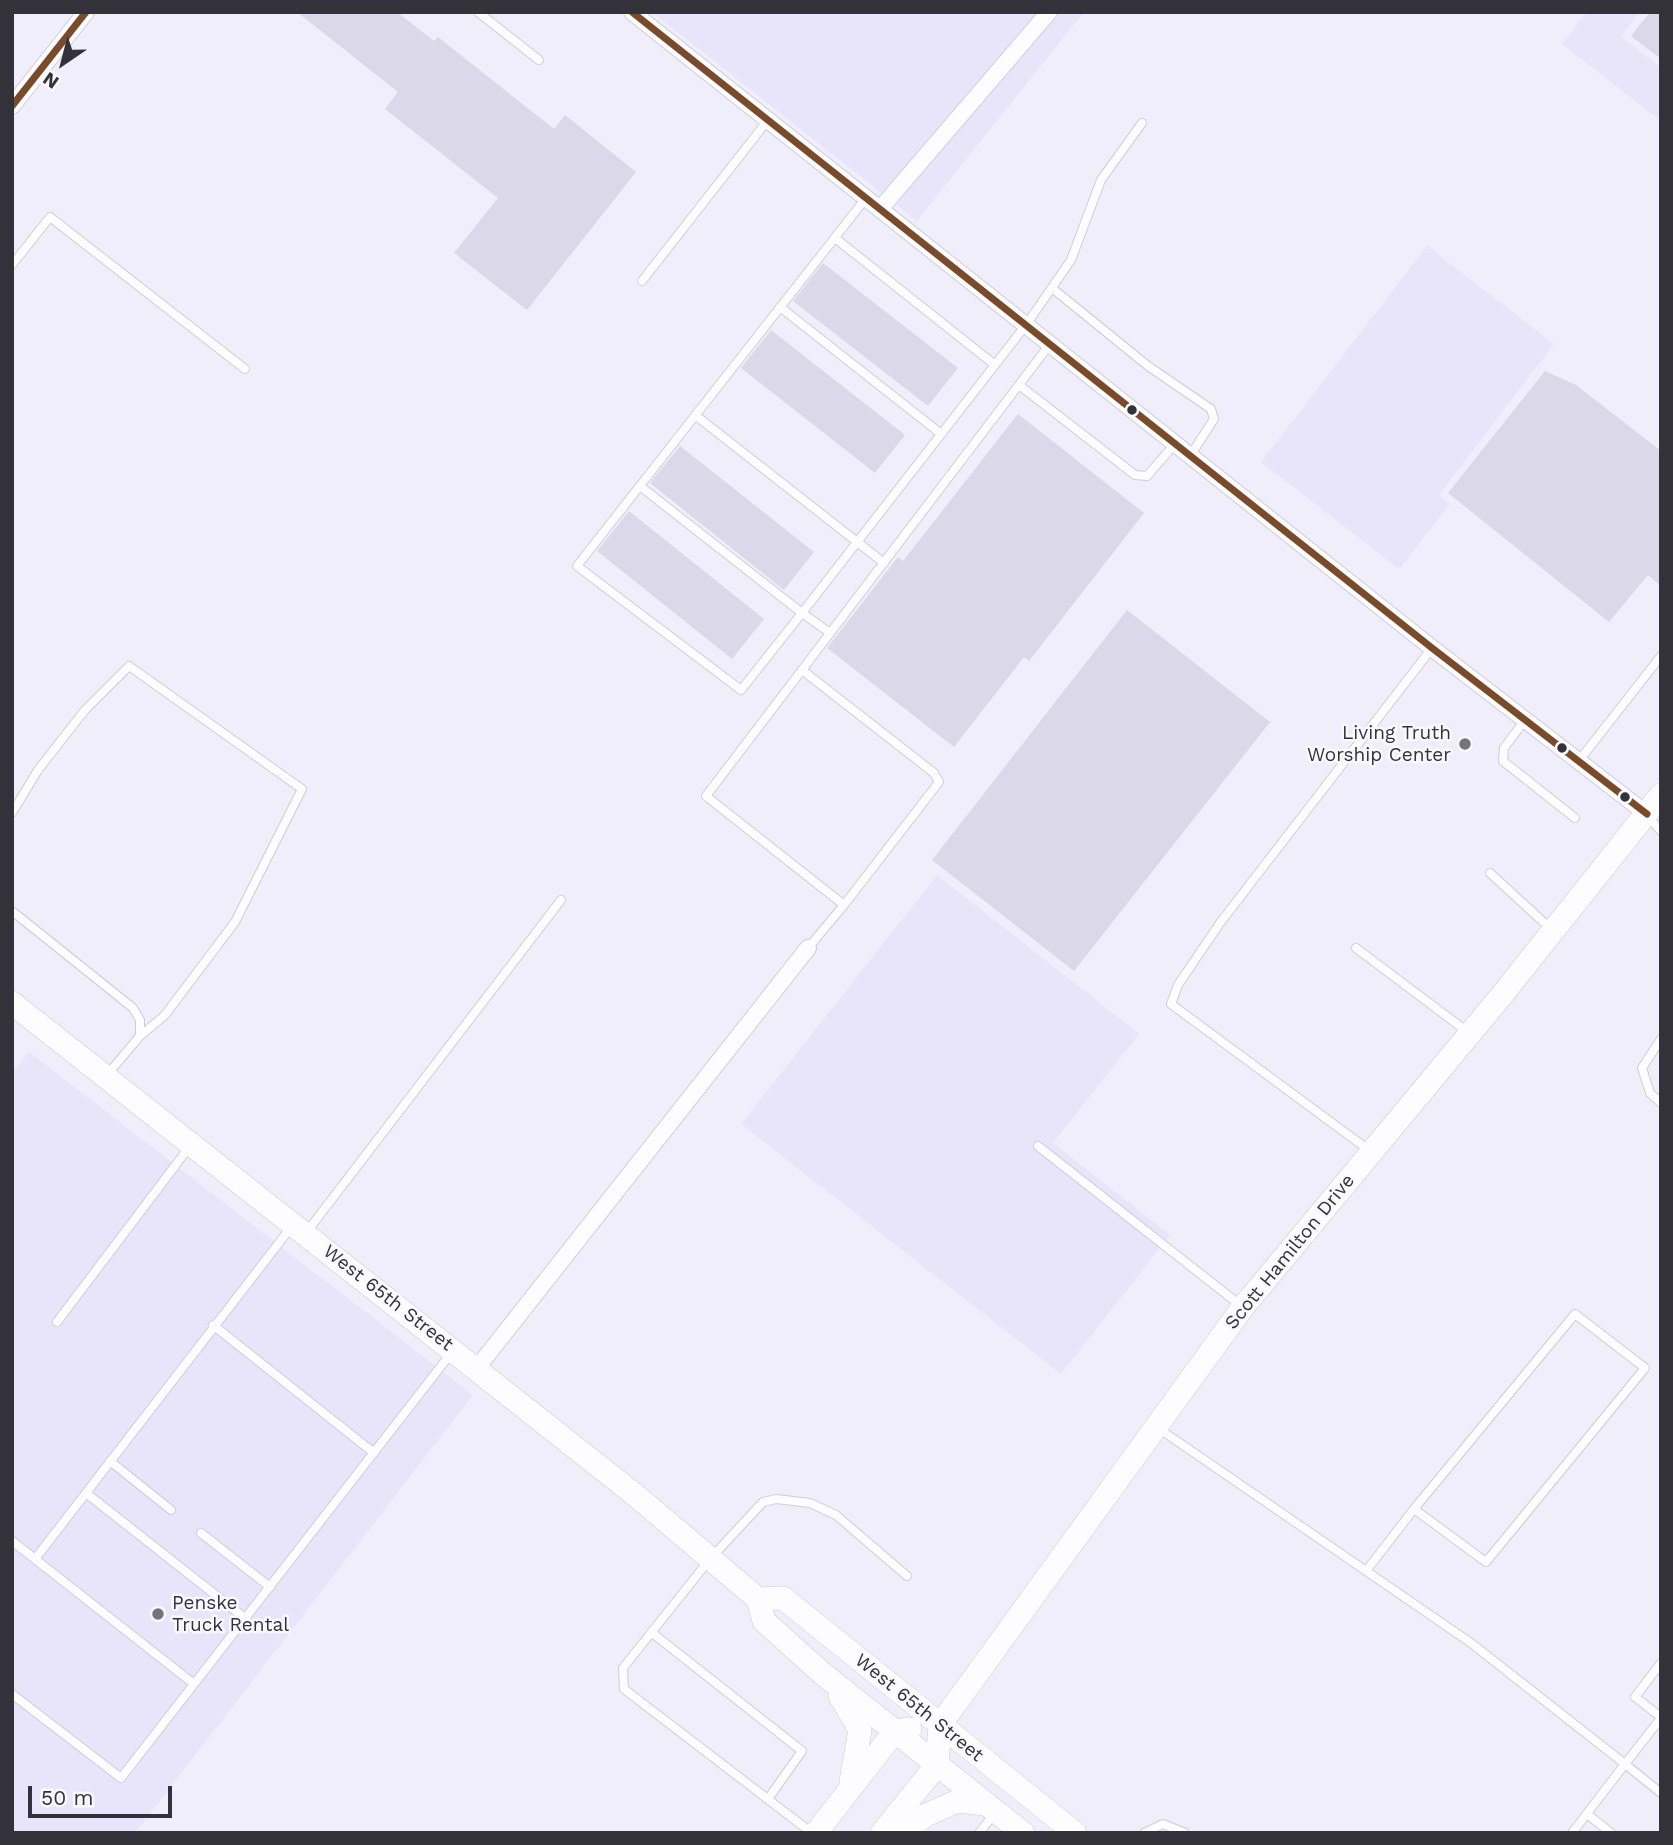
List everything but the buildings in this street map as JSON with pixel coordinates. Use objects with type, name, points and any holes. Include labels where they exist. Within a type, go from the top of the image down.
[{"type":"main road","name":"Scott Hamilton Drive","points":[[940,1725],[1242,1307],[1373,1153],[1553,931],[1656,822],[1661,795]]},
{"type":"main road","name":"West 65th Street","points":[[12,1003],[477,1368],[710,1559],[758,1599],[764,1621],[823,1674],[1023,1833]]},
{"type":"main road","name":"West 65th Street","points":[[758,1599],[783,1598],[1075,1833]]},
{"type":"main road","points":[[823,1674],[850,1709],[860,1730],[850,1788]]},
{"type":"main road","points":[[814,1833],[895,1731],[940,1725],[937,1765],[892,1831]]},
{"type":"main road","points":[[892,1831],[958,1801],[991,1808]]},
{"type":"street","points":[[632,12],[1432,648],[1656,822]]},
{"type":"street","points":[[880,209],[950,124],[1049,12]]},
{"type":"street","points":[[12,106],[78,15]]},
{"type":"street","points":[[477,1368],[808,948]]},
{"type":"lane","points":[[478,12],[539,60]]},
{"type":"lane","points":[[642,281],[768,120]]},
{"type":"lane","points":[[866,198],[577,566],[741,690],[1026,325],[1072,260],[1101,180],[1142,123]]},
{"type":"lane","points":[[12,265],[50,217],[245,369]]},
{"type":"lane","points":[[835,238],[995,365]]},
{"type":"lane","points":[[1052,288],[1148,366],[1211,409],[1214,419],[1190,456]]},
{"type":"lane","points":[[780,307],[940,433]]},
{"type":"lane","points":[[844,905],[706,796],[1050,344]]},
{"type":"lane","points":[[1019,385],[1135,475],[1147,476],[1175,444]]},
{"type":"lane","points":[[695,415],[884,563]]},
{"type":"lane","points":[[640,486],[830,633]]},
{"type":"lane","points":[[1373,1153],[1171,1004],[1178,985],[1220,923],[1432,648]]},
{"type":"lane","points":[[1578,762],[1661,656]]},
{"type":"lane","points":[[12,813],[38,770],[85,710],[129,666],[302,789],[235,922],[165,1015],[140,1036],[106,1076]]},
{"type":"lane","points":[[802,670],[938,777],[939,782],[808,948]]},
{"type":"lane","points":[[1525,720],[1504,748],[1503,761],[1575,818]]},
{"type":"lane","points":[[1490,873],[1553,931]]},
{"type":"lane","points":[[35,1559],[212,1325],[300,1228],[561,900]]},
{"type":"lane","points":[[12,911],[133,1008],[140,1020],[140,1036]]},
{"type":"lane","points":[[1356,948],[1468,1033]]},
{"type":"lane","points":[[1661,1038],[1642,1068],[1650,1093],[1661,1103]]},
{"type":"lane","points":[[58,1322],[192,1144]]},
{"type":"lane","points":[[1038,1146],[1242,1307]]},
{"type":"lane","points":[[1366,1571],[1415,1509],[1575,1314],[1645,1368],[1486,1562],[1415,1509]]},
{"type":"lane","points":[[212,1325],[374,1453]]},
{"type":"lane","points":[[12,1695],[121,1778],[454,1350]]},
{"type":"lane","points":[[1156,1426],[1471,1643],[1661,1793]]},
{"type":"lane","points":[[110,1461],[171,1510]]},
{"type":"lane","points":[[86,1493],[246,1619]]},
{"type":"lane","points":[[814,1833],[624,1689],[623,1668],[710,1559],[763,1502],[790,1500],[810,1503],[836,1515],[907,1576]]},
{"type":"lane","points":[[201,1533],[270,1587]]},
{"type":"lane","points":[[12,1541],[194,1684]]},
{"type":"lane","points":[[651,1632],[802,1751],[768,1799]]},
{"type":"lane","points":[[1572,1833],[1661,1717],[1635,1697],[1661,1663]]},
{"type":"lane","points":[[979,1833],[991,1808]]},
{"type":"lane","points":[[1587,1814],[1611,1833]]},
{"type":"lane","points":[[1144,1833],[1163,1824],[1185,1833]]},
{"type":"shaded area","points":[[652,12],[1084,12],[917,221]]},
{"type":"shaded area","points":[[1587,12],[1639,12],[1621,36],[1661,68],[1661,121],[1562,44]]},
{"type":"shaded area","points":[[1427,246],[1554,344],[1439,495],[1450,504],[1399,569],[1261,462]]},
{"type":"shaded area","points":[[937,875],[1139,1034],[1053,1143],[1170,1235],[1061,1374],[741,1124]]},
{"type":"shaded area","name":"Penske Truck Rental","points":[[29,1052],[473,1395],[135,1833],[12,1833],[12,1073]]},
{"type":"transit line","points":[[12,106],[86,12]]},
{"type":"transit line","points":[[632,12],[1432,648],[1647,814]]},
{"type":"place","name":"Living Truth Worship Center","points":[[1465,744]]},
{"type":"place","name":"Penske Truck Rental","points":[[158,1614]]}]
